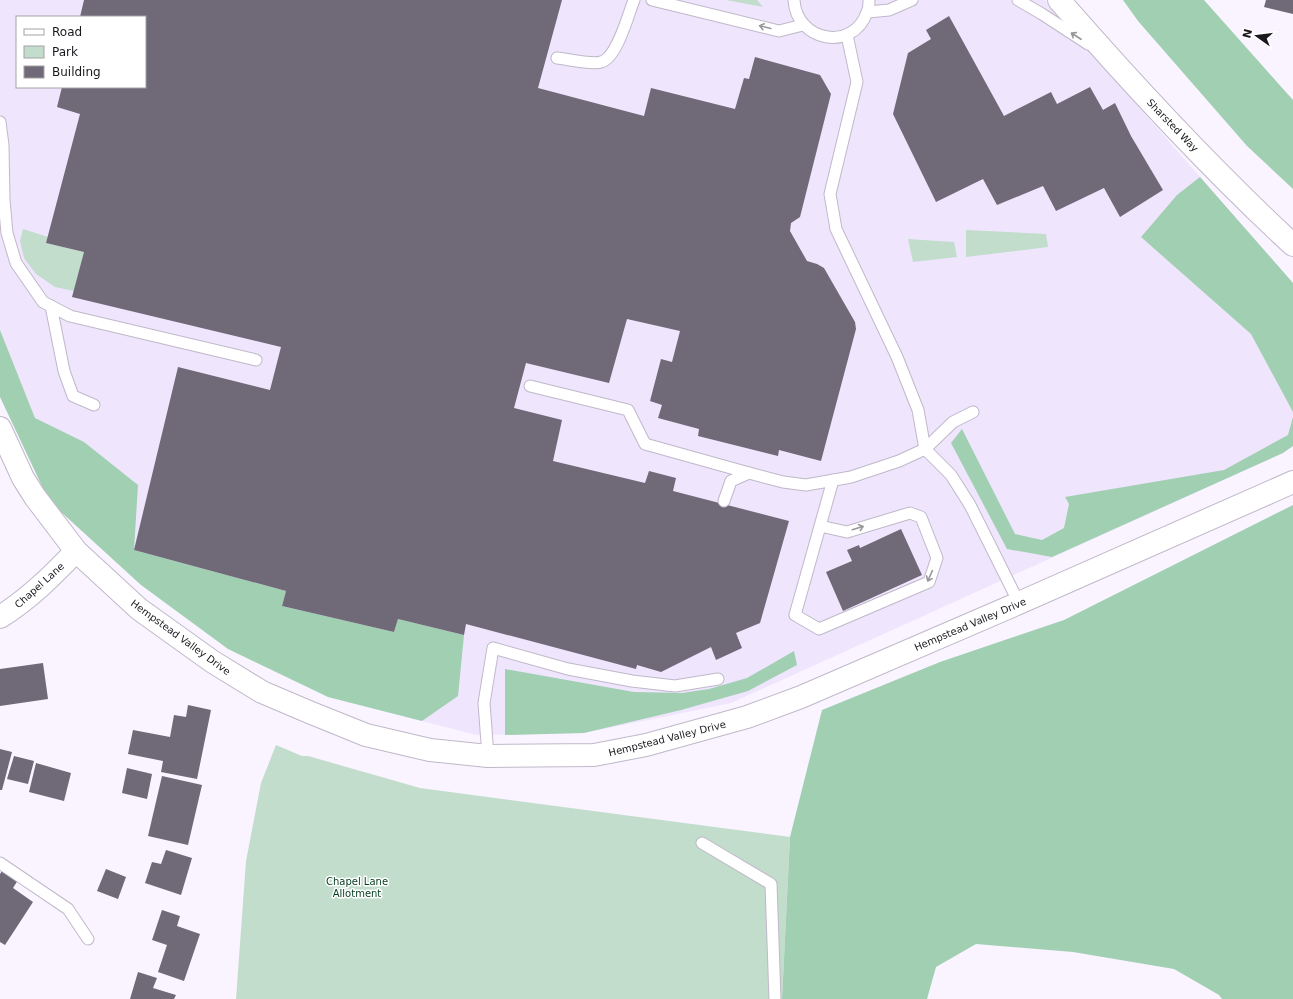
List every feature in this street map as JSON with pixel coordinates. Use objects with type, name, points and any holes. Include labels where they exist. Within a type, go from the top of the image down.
[{"type":"street","name":"Sharsted Way","points":[[1059,0],[1109,58],[1182,136],[1293,244]]},
{"type":"street","name":"Hempstead Valley Drive","points":[[0,428],[27,485],[76,551],[139,609],[213,662],[262,692],[366,735],[430,750],[488,756],[594,755],[646,745],[694,733],[747,717],[801,697],[1019,604],[1293,482]]},
{"type":"street","name":"Chapel Lane","points":[[0,617],[14,608],[54,575],[76,551]]},
{"type":"lane","points":[[557,58],[592,63],[600,63],[607,59],[622,33],[634,0]]},
{"type":"lane","points":[[652,0],[779,31],[803,25]]},
{"type":"lane","points":[[794,0],[795,8],[803,25],[817,35],[830,38],[842,37],[854,31],[868,12],[869,0]]},
{"type":"lane","points":[[868,12],[889,10],[912,0]]},
{"type":"lane","points":[[1018,0],[1109,58]]},
{"type":"lane","points":[[847,34],[857,82],[830,194],[836,229],[897,356],[918,410],[925,449],[951,475],[970,505],[1019,604]]},
{"type":"lane","points":[[0,122],[3,145],[4,200],[7,233],[16,263],[43,302],[70,316],[256,360]]},
{"type":"lane","points":[[51,306],[64,371],[73,396],[94,405]]},
{"type":"lane","points":[[530,386],[628,410],[645,444],[783,482],[806,485],[851,477],[899,461],[925,449],[953,422],[973,412]]},
{"type":"lane","points":[[724,501],[731,481],[749,473]]},
{"type":"lane","points":[[820,526],[847,532],[910,513],[921,516],[937,558],[928,582],[819,629],[795,615],[820,526],[833,480]]},
{"type":"lane","points":[[488,756],[484,703],[494,648],[568,669],[632,682],[675,686],[718,679]]},
{"type":"lane","points":[[702,843],[771,884],[775,999]]},
{"type":"lane","points":[[0,863],[68,909],[88,939]]},
{"type":"shaded area","points":[[0,0],[1045,0],[1293,283],[1293,446],[1283,453],[731,703],[584,733],[477,735],[328,697],[249,643],[164,581],[84,502],[35,418],[0,330]]},
{"type":"green space","points":[[726,0],[757,0],[763,7]]},
{"type":"green space","points":[[1123,0],[1204,0],[1293,100],[1293,189],[1247,146],[1138,21]]},
{"type":"green space","points":[[1200,177],[1293,283],[1293,412],[1251,334],[1141,237],[1177,195]]},
{"type":"green space","points":[[23,229],[48,237],[46,243],[84,252],[74,291],[55,287],[36,274],[24,258],[20,241]]},
{"type":"green space","points":[[966,230],[1046,234],[1048,247],[966,257]]},
{"type":"green space","points":[[908,239],[954,242],[957,257],[913,262]]},
{"type":"green space","points":[[0,330],[35,418],[84,442],[138,485],[134,550],[286,591],[282,606],[394,632],[398,619],[464,635],[458,696],[422,721],[328,697],[228,649],[141,585],[49,501],[0,397]]},
{"type":"green space","points":[[1293,417],[1293,446],[1283,453],[1052,557],[1007,549],[951,443],[962,429],[1015,534],[1042,540],[1064,528],[1069,504],[1065,497],[1224,470],[1288,435]]},
{"type":"green space","points":[[1293,505],[1293,999],[1222,999],[1219,995],[1174,969],[1073,952],[976,944],[936,967],[927,999],[782,999],[790,837],[822,710],[940,662],[1064,620]]},
{"type":"green space","points":[[794,651],[797,665],[748,691],[681,710],[584,733],[505,735],[505,669],[634,692],[682,693],[709,689],[747,678]]},
{"type":"green space","name":"Chapel Lane Allotment","points":[[276,745],[302,756],[308,756],[420,788],[790,837],[782,999],[236,999],[246,861],[261,783]]},
{"type":"building","points":[[84,0],[562,0],[538,88],[644,116],[651,88],[735,109],[744,78],[749,79],[755,57],[820,75],[831,94],[800,217],[791,223],[790,231],[807,261],[824,268],[855,322],[856,329],[821,461],[779,450],[778,456],[698,436],[699,429],[658,418],[662,405],[650,401],[661,359],[672,362],[680,331],[627,319],[609,383],[526,363],[514,408],[562,420],[553,461],[645,483],[649,471],[676,478],[673,491],[789,521],[760,623],[736,633],[742,648],[716,660],[711,647],[661,672],[637,665],[636,669],[466,624],[464,635],[398,619],[394,632],[282,606],[286,591],[134,550],[178,367],[270,390],[281,347],[72,297],[84,252],[46,243],[80,114],[57,107],[62,88],[146,88],[146,16],[80,16]]},
{"type":"building","points":[[1266,0],[1293,0],[1293,14],[1264,7]]},
{"type":"building","points":[[949,16],[1004,116],[1051,92],[1057,104],[1090,87],[1103,110],[1115,103],[1131,136],[1163,190],[1120,217],[1104,188],[1056,211],[1043,186],[997,205],[983,179],[936,202],[893,114],[908,53],[931,39],[926,30]]},
{"type":"building","points":[[901,529],[922,575],[843,611],[826,572],[852,561],[847,550],[859,545],[860,548]]},
{"type":"building","points":[[43,663],[48,699],[0,706],[0,669]]},
{"type":"building","points":[[188,705],[211,710],[197,779],[161,772],[163,761],[128,754],[133,730],[170,737],[174,715],[186,717]]},
{"type":"building","points":[[0,749],[12,752],[2,790],[0,790]]},
{"type":"building","points":[[14,756],[34,761],[28,784],[7,779]]},
{"type":"building","points":[[36,763],[71,773],[64,801],[29,792]]},
{"type":"building","points":[[127,768],[152,774],[147,799],[122,793]]},
{"type":"building","points":[[162,776],[202,785],[188,845],[148,836]]},
{"type":"building","points":[[166,850],[192,858],[181,895],[145,883],[152,862],[161,864]]},
{"type":"building","points":[[106,869],[126,877],[118,899],[97,891]]},
{"type":"building","points":[[2,871],[18,880],[13,888],[33,902],[5,945],[0,942],[0,874]]},
{"type":"building","points":[[162,910],[180,916],[177,926],[200,934],[184,981],[158,972],[167,945],[152,940]]},
{"type":"building","points":[[138,972],[157,978],[153,988],[176,995],[174,999],[130,999]]}]
